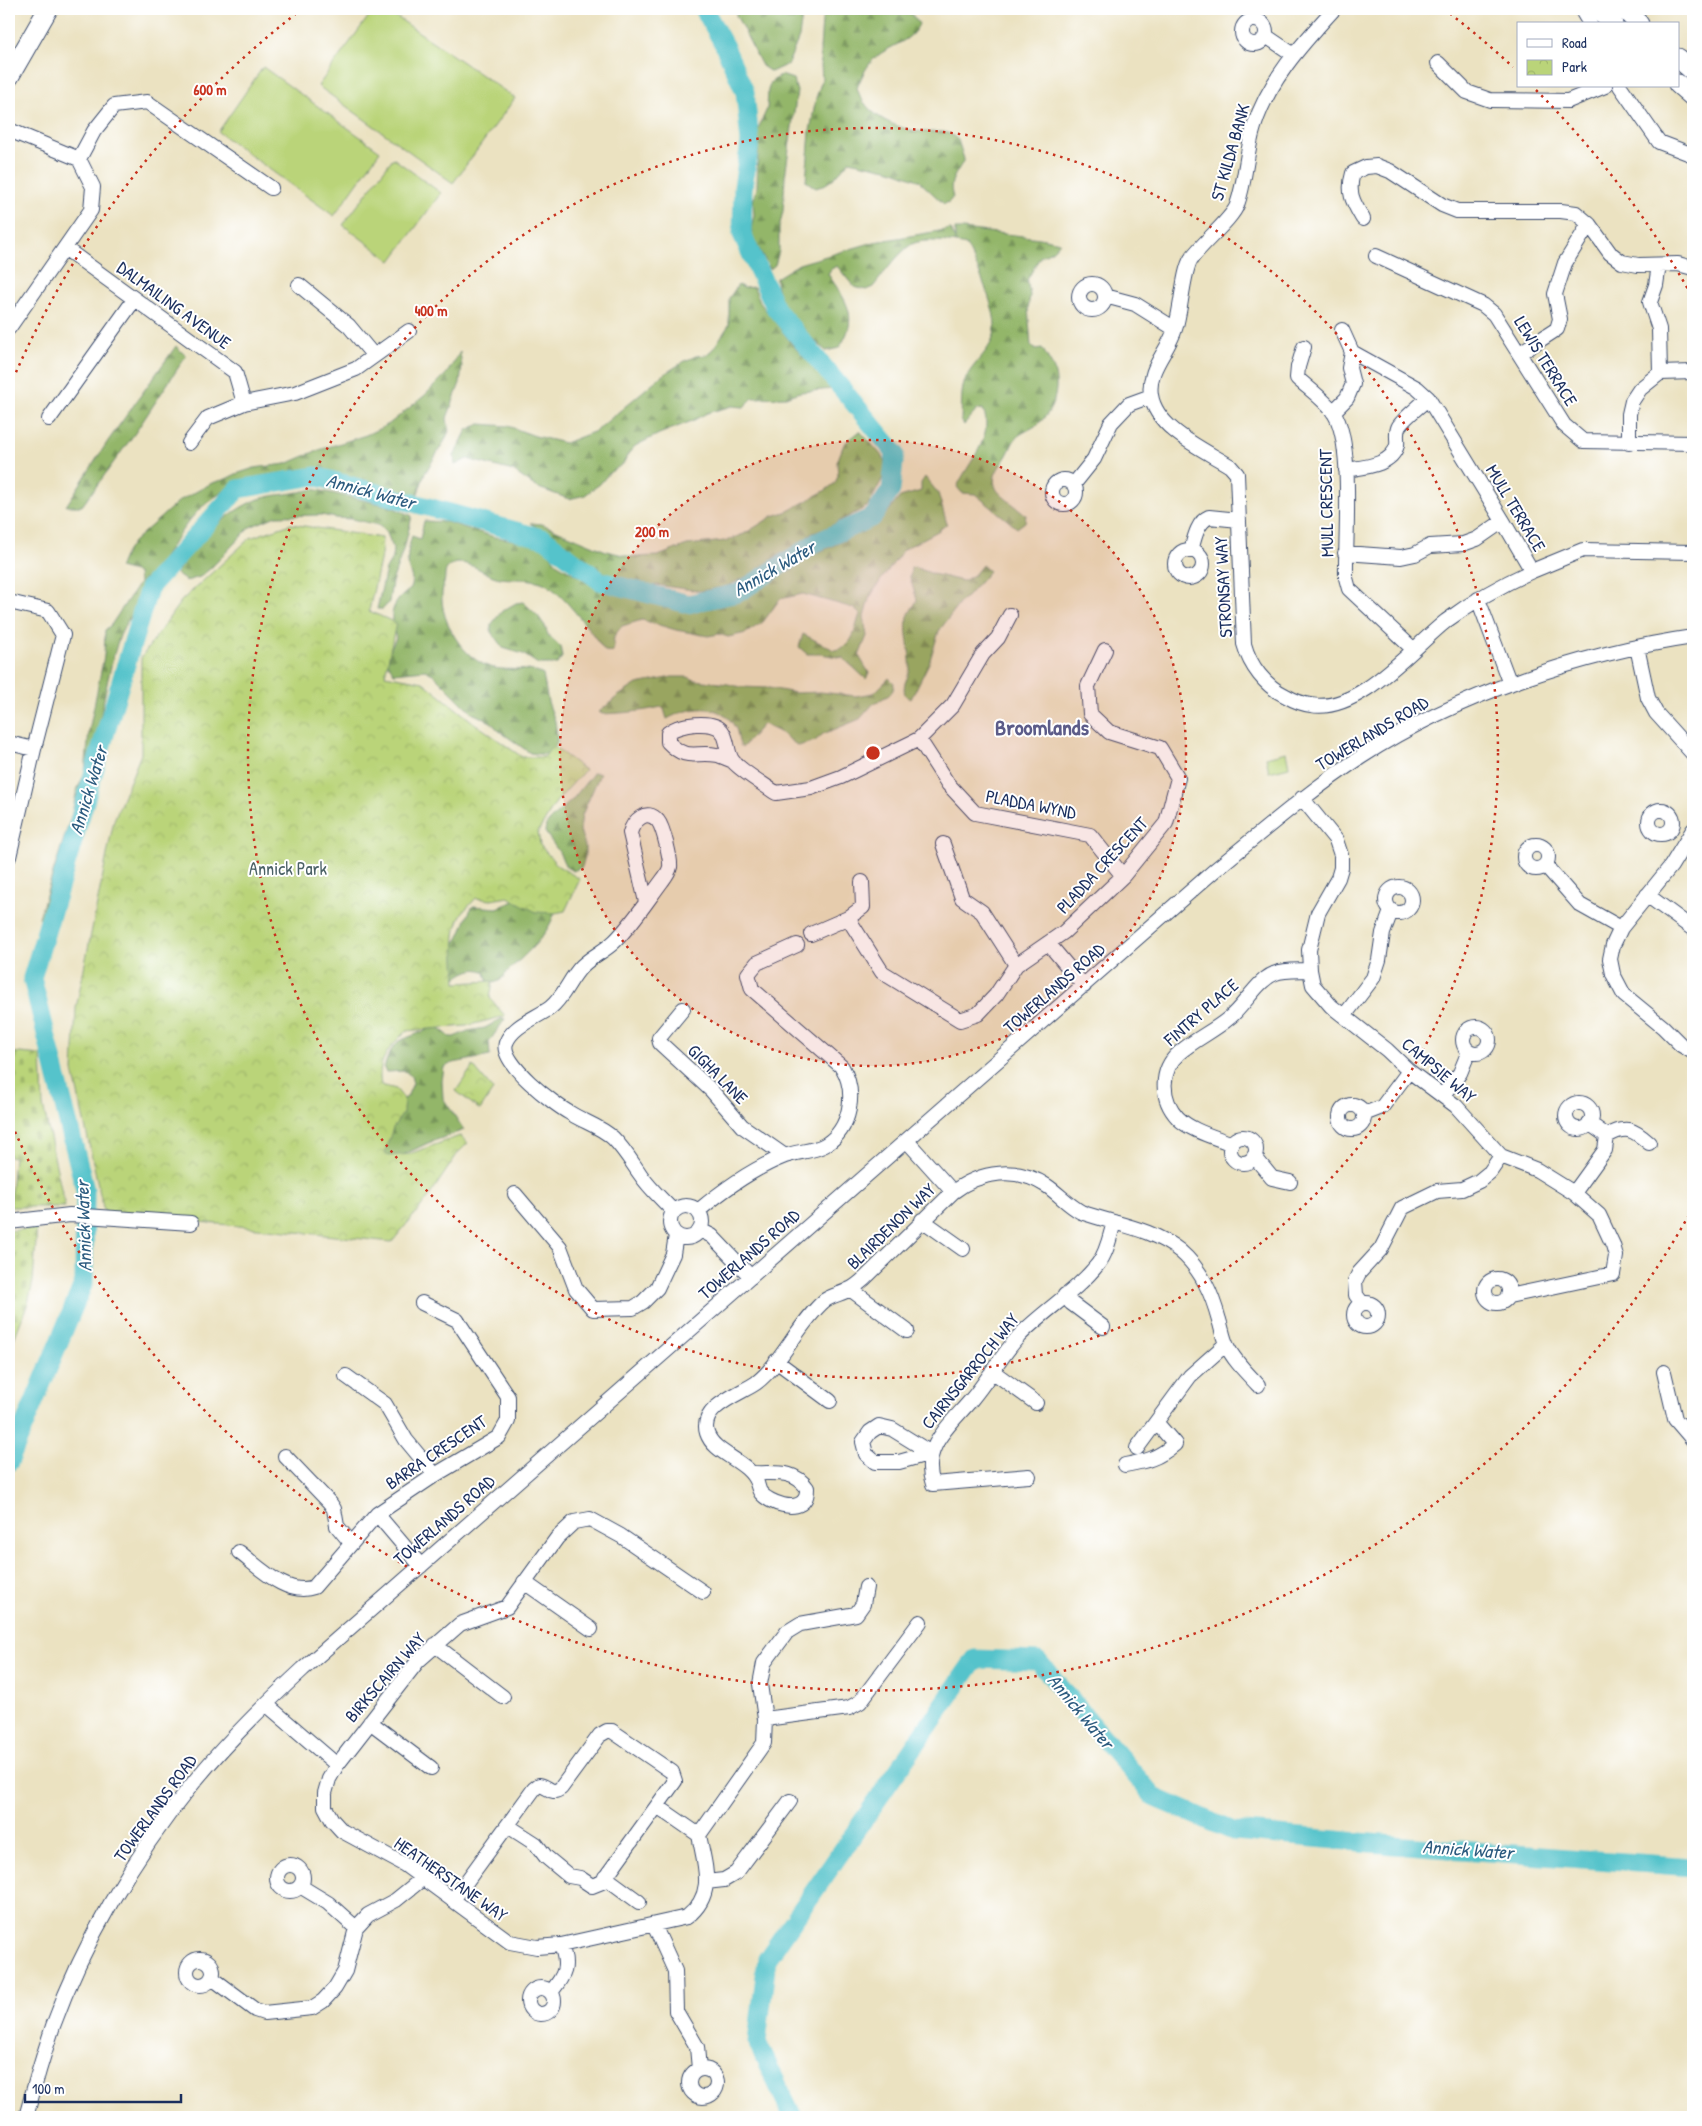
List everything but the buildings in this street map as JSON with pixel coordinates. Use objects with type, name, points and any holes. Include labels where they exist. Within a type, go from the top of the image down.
[{"type":"main road","points":[[9,78],[48,9]]},
{"type":"main road","points":[[1597,9],[1610,22]]},
{"type":"main road","points":[[1624,9],[1638,22]]},
{"type":"main road","points":[[1680,60],[1693,71]]},
{"type":"main road","points":[[1680,86],[1693,97]]},
{"type":"street","name":"ST KILDA BANK","points":[[1151,396],[1150,381],[1157,363],[1175,330],[1190,260],[1237,206],[1254,127],[1269,90],[1294,55],[1334,9]]},
{"type":"street","points":[[1581,9],[1589,22]]},
{"type":"street","points":[[1266,36],[1294,55]]},
{"type":"street","points":[[1438,63],[1467,92],[1490,100],[1568,101],[1600,88]]},
{"type":"street","points":[[1621,88],[1659,142],[1693,155]]},
{"type":"street","points":[[79,159],[94,131],[114,106],[147,102],[271,188]]},
{"type":"street","points":[[9,130],[79,159],[93,187],[91,210],[66,249],[9,328]]},
{"type":"street","points":[[1363,220],[1351,198],[1349,185],[1353,173],[1366,167],[1377,166],[1390,171],[1442,204],[1457,211],[1561,211],[1576,213],[1589,224],[1610,253],[1622,262],[1638,265],[1678,264],[1693,268]]},
{"type":"street","points":[[1520,353],[1556,329],[1560,319],[1555,294],[1564,262],[1589,224]]},
{"type":"street","name":"DALMAILING AVENUE","points":[[66,249],[235,372],[244,403]]},
{"type":"street","name":"LEWIS TERRACE","points":[[1376,256],[1483,305],[1494,314],[1564,425],[1583,441],[1693,443]]},
{"type":"street","points":[[1659,265],[1656,284],[1650,302],[1659,330],[1660,373]]},
{"type":"street","points":[[299,285],[349,326],[374,356]]},
{"type":"street","points":[[1105,296],[1135,304],[1175,330]]},
{"type":"street","points":[[49,419],[134,300]]},
{"type":"street","points":[[1333,412],[1347,398],[1353,384],[1349,368],[1352,352],[1342,330]]},
{"type":"street","points":[[189,443],[208,418],[244,403],[295,394],[356,369],[410,331]]},
{"type":"street","name":"MULL CRESCENT","points":[[1304,347],[1298,367],[1298,378],[1333,412],[1342,428],[1346,470],[1346,578],[1349,589],[1413,649]]},
{"type":"street","name":"MULL TERRACE","points":[[1352,352],[1417,388],[1428,398],[1532,571],[1583,550],[1693,552]]},
{"type":"street","points":[[1629,443],[1629,414],[1632,401],[1640,390],[1660,373],[1693,372]]},
{"type":"street","points":[[1074,484],[1094,459],[1111,423],[1129,404],[1151,396]]},
{"type":"street","name":"STRONSAY WAY","points":[[1151,396],[1157,413],[1169,428],[1230,466],[1237,474],[1244,644],[1254,666],[1269,684],[1280,693],[1311,706],[1341,702],[1360,693],[1446,622],[1478,599],[1532,571]]},
{"type":"street","points":[[1346,470],[1374,466],[1389,457],[1397,446],[1396,435],[1399,426],[1428,398]]},
{"type":"street","points":[[1191,551],[1196,533],[1205,519],[1209,517],[1239,520]]},
{"type":"street","points":[[1345,553],[1401,557],[1415,554],[1430,546],[1463,544],[1477,539],[1503,521]]},
{"type":"street","points":[[1478,599],[1510,684]]},
{"type":"street","points":[[9,602],[48,611],[63,635],[9,857]]},
{"type":"street","points":[[732,761],[776,793],[811,788],[834,780],[919,739],[953,705],[983,654],[998,638],[1010,615]]},
{"type":"street","name":"TOWERLANDS ROAD","points":[[26,2117],[39,2069],[57,2016],[91,1940],[152,1837],[190,1787],[226,1746],[303,1669],[1215,870],[1302,798],[1362,756],[1452,708],[1510,684],[1552,670],[1637,647],[1693,636]]},
{"type":"street","points":[[1637,647],[1648,698],[1656,714],[1693,754]]},
{"type":"street","name":"PLADDA CRESCENT","points":[[1016,965],[1064,932],[1090,909],[1123,876],[1166,824],[1178,778],[1160,748],[1110,732],[1090,714],[1088,686],[1106,650]]},
{"type":"street","name":"PLADDA WYND","points":[[919,739],[948,784],[975,813],[1090,835],[1123,876]]},
{"type":"street","points":[[9,743],[34,749]]},
{"type":"street","name":"CAMPSIE WAY","points":[[1302,798],[1336,840],[1341,855],[1341,868],[1338,878],[1325,898],[1316,921],[1309,950],[1313,985],[1322,998],[1409,1071],[1444,1095],[1501,1156],[1537,1170],[1574,1193],[1599,1215],[1613,1244],[1616,1256],[1613,1274],[1509,1296]]},
{"type":"street","points":[[646,902],[630,833],[632,825],[636,820],[644,815],[651,815],[659,821],[670,866],[668,872],[646,902],[614,942],[583,964],[557,1002],[516,1030],[506,1043],[506,1051],[517,1069],[536,1088],[570,1113],[611,1137],[626,1152],[641,1176],[673,1211]]},
{"type":"street","points":[[1671,828],[1690,835],[1671,866],[1621,928],[1612,945],[1610,959],[1613,974],[1624,995],[1664,1027],[1681,1045],[1693,1052]]},
{"type":"street","points":[[848,918],[882,972],[960,1020],[978,1014],[996,995],[1016,965],[982,912],[962,898],[943,844]]},
{"type":"street","points":[[1545,865],[1580,905],[1621,928]]},
{"type":"street","points":[[811,934],[848,918],[863,907],[862,882]]},
{"type":"street","points":[[1647,895],[1693,929]]},
{"type":"street","points":[[1344,1016],[1373,978],[1379,960],[1383,933],[1391,911]]},
{"type":"street","points":[[1048,943],[1084,986]]},
{"type":"street","points":[[698,1211],[733,1184],[785,1156],[808,1152],[825,1144],[841,1129],[849,1107],[850,1083],[842,1067],[752,989],[748,974],[757,964],[797,945]]},
{"type":"street","name":"FINTRY PLACE","points":[[1290,1182],[1272,1178],[1254,1156],[1256,1146],[1250,1139],[1239,1138],[1232,1144],[1189,1126],[1178,1118],[1165,1094],[1164,1080],[1178,1054],[1229,1018],[1264,980],[1279,972],[1310,970]]},
{"type":"street","name":"GIGHA LANE","points":[[683,1009],[662,1032],[659,1038],[660,1043],[711,1090],[742,1126],[785,1156]]},
{"type":"street","points":[[1444,1095],[1460,1073],[1469,1052]]},
{"type":"street","points":[[1364,1114],[1382,1107],[1409,1071]]},
{"type":"street","points":[[1589,1123],[1607,1136]]},
{"type":"street","points":[[1574,1193],[1604,1150],[1607,1136],[1616,1131],[1627,1129],[1639,1134],[1649,1143]]},
{"type":"street","name":"BLAIRDENON WAY","points":[[754,1473],[711,1441],[707,1432],[707,1422],[722,1402],[757,1382],[776,1361],[807,1318],[826,1300],[850,1289],[864,1279],[922,1220],[953,1192],[907,1141]]},
{"type":"street","points":[[1362,1303],[1356,1294],[1355,1281],[1381,1249],[1402,1208],[1437,1191],[1462,1189],[1479,1181],[1490,1172],[1501,1156]]},
{"type":"street","points":[[953,1192],[970,1181],[989,1174],[1020,1174],[1048,1187],[1073,1208],[1081,1212],[1158,1238],[1180,1251],[1200,1273],[1208,1287],[1226,1344],[1232,1356],[1258,1385]]},
{"type":"street","points":[[515,1194],[560,1247],[576,1288],[593,1309],[633,1308],[643,1302],[657,1288],[673,1254],[676,1235],[669,1223],[673,1211],[685,1205],[691,1206],[698,1211],[702,1219],[700,1230],[689,1238],[676,1235]]},
{"type":"street","points":[[9,1222],[70,1215],[191,1223]]},
{"type":"street","points":[[922,1220],[963,1249]]},
{"type":"street","name":"CAIRNSGARROCH WAY","points":[[1029,1476],[932,1484],[929,1475],[931,1453],[949,1424],[972,1399],[1018,1337],[1099,1263],[1109,1242],[1114,1222]]},
{"type":"street","points":[[700,1230],[712,1236],[751,1276]]},
{"type":"street","points":[[850,1289],[907,1331]]},
{"type":"street","points":[[1065,1295],[1071,1303],[1103,1327]]},
{"type":"street","name":"BARRA CRESCENT","points":[[239,1552],[283,1584],[306,1590],[320,1581],[350,1543],[377,1514],[435,1475],[499,1437],[508,1421],[508,1396],[457,1320],[422,1303]]},
{"type":"street","points":[[1137,1448],[1190,1376],[1226,1344]]},
{"type":"street","points":[[776,1361],[830,1400]]},
{"type":"street","points":[[992,1371],[1036,1403]]},
{"type":"street","points":[[1664,1372],[1675,1420],[1693,1440]]},
{"type":"street","points":[[346,1376],[390,1409],[406,1440],[435,1475]]},
{"type":"street","points":[[1125,1465],[1161,1456],[1174,1444],[1156,1422]]},
{"type":"street","points":[[285,1456],[330,1503],[334,1509],[337,1526],[350,1543]]},
{"type":"street","points":[[377,1514],[420,1566]]},
{"type":"street","name":"BIRKSCAIRN WAY","points":[[337,1765],[418,1661],[460,1624],[507,1607],[557,1538],[574,1522],[590,1519],[621,1536],[703,1592]]},
{"type":"street","points":[[524,1582],[591,1629]]},
{"type":"street","points":[[657,1806],[699,1835],[764,1743],[765,1719],[760,1684],[764,1663],[787,1632],[800,1624],[856,1614],[863,1604],[866,1587]]},
{"type":"street","points":[[765,1719],[849,1708],[860,1702],[920,1622]]},
{"type":"street","points":[[435,1645],[503,1697]]},
{"type":"street","points":[[266,1704],[337,1765]]},
{"type":"street","points":[[370,1722],[431,1768]]},
{"type":"street","points":[[453,1900],[508,1826],[539,1785],[543,1785],[551,1792],[556,1792],[561,1788],[600,1735],[607,1731],[612,1731],[672,1772],[675,1781],[601,1881],[592,1886],[580,1878],[569,1876],[546,1857],[536,1844],[508,1826]]},
{"type":"street","name":"HEATHERSTANE WAY","points":[[337,1765],[329,1779],[325,1793],[325,1807],[332,1820],[342,1831],[406,1865],[422,1879],[510,1942],[537,1947],[561,1945],[687,1918],[698,1909],[705,1896],[706,1882],[699,1835]]},
{"type":"street","points":[[706,1882],[724,1880],[736,1873],[790,1801]]},
{"type":"street","points":[[212,1978],[264,2014],[312,2008],[323,2001],[335,1988],[345,1971],[356,1928],[368,1916],[396,1900],[422,1879]]},
{"type":"street","points":[[601,1881],[638,1902]]},
{"type":"street","points":[[300,1886],[328,1903],[356,1928]]},
{"type":"street","points":[[654,1925],[675,1971],[676,2011],[697,2047],[699,2069]]},
{"type":"street","points":[[550,1992],[562,1978],[565,1965],[561,1945]]},
{"type":"green space","points":[[374,9],[385,9],[515,98],[453,183],[318,86]]},
{"type":"green space","points":[[736,9],[803,9],[799,37],[788,64],[771,72],[762,66],[736,15]]},
{"type":"green space","points":[[829,9],[908,9],[919,24],[916,30],[906,39],[873,60],[857,88],[867,106],[884,120],[915,131],[946,132],[958,140],[964,159],[952,181],[953,197],[949,202],[944,204],[918,180],[891,170],[849,161],[826,184],[816,188],[806,181],[810,131],[816,98],[822,80],[820,49],[822,20]]},
{"type":"green space","points":[[263,67],[380,151],[334,216],[218,132]]},
{"type":"green space","points":[[781,75],[793,79],[797,91],[785,177],[783,211],[779,228],[779,251],[775,265],[770,269],[753,238],[751,229],[754,215],[753,201],[757,189],[758,151],[756,133],[767,109],[768,90],[771,82]]},
{"type":"green space","points":[[393,158],[441,193],[391,261],[343,225]]},
{"type":"green space","points":[[951,229],[955,240],[955,229],[962,229],[1060,242],[1053,250],[1040,257],[1027,280],[1030,295],[1028,308],[1031,346],[1035,349],[1042,348],[1052,365],[1056,381],[1055,397],[1049,412],[1044,418],[1035,426],[1020,434],[1013,442],[994,480],[999,493],[1026,515],[1025,522],[1017,528],[975,494],[962,493],[957,487],[979,449],[986,430],[983,409],[977,410],[964,425],[961,420],[963,388],[966,378],[991,342],[995,328],[989,298],[966,245],[931,241],[912,244],[897,258],[873,287],[866,290],[854,287],[837,266],[831,269],[828,274],[845,300],[850,317],[846,337],[839,348],[826,351],[809,336],[786,310],[777,289],[776,278],[799,264],[874,242]]},
{"type":"green space","points":[[738,285],[744,288],[754,287],[761,304],[797,350],[833,389],[800,392],[786,397],[753,398],[744,407],[732,406],[707,413],[635,446],[623,464],[609,473],[600,484],[585,495],[569,499],[536,487],[513,471],[467,459],[455,465],[454,456],[467,430],[480,424],[508,426],[535,436],[565,443],[596,431],[661,376],[685,361],[696,356],[706,355],[713,349],[729,325],[729,298]]},
{"type":"green space","points":[[176,346],[186,356],[135,433],[82,506],[66,506],[108,441]]},
{"type":"green space","points":[[460,352],[462,367],[460,383],[447,418],[449,431],[425,473],[416,499],[334,476],[279,473],[253,478],[227,489],[202,507],[182,530],[153,576],[158,578],[152,577],[144,595],[124,627],[117,644],[104,697],[87,796],[60,894],[53,910],[54,923],[51,932],[39,917],[72,813],[77,790],[85,773],[89,731],[104,656],[105,630],[111,625],[139,583],[138,573],[119,568],[133,542],[179,501],[212,483],[254,468],[286,464],[316,451],[366,435],[389,424],[424,396],[447,373]]},
{"type":"green space","points":[[860,431],[883,457],[885,463],[885,474],[868,506],[825,529],[810,534],[805,541],[782,553],[750,575],[725,587],[700,591],[657,585],[642,588],[593,568],[563,549],[546,533],[530,523],[542,524],[606,551],[631,557],[658,556],[687,545],[725,541],[744,534],[773,516],[788,511],[835,483],[838,476],[837,462],[844,444]]},
{"type":"green space","points":[[925,477],[938,493],[947,524],[938,531],[904,549],[869,599],[864,617],[867,636],[859,656],[869,673],[866,679],[843,658],[821,654],[807,654],[799,647],[803,634],[834,650],[846,645],[853,636],[860,614],[853,608],[803,594],[780,599],[763,622],[746,633],[728,637],[719,634],[708,636],[676,630],[642,620],[622,626],[614,636],[613,652],[605,651],[576,613],[549,586],[541,582],[493,576],[472,566],[460,563],[450,566],[445,574],[442,605],[450,628],[463,648],[481,663],[489,667],[528,670],[543,675],[548,702],[555,721],[557,743],[553,750],[547,754],[530,753],[498,730],[491,722],[472,713],[433,674],[425,670],[394,673],[385,659],[396,638],[392,620],[393,609],[399,599],[412,586],[408,566],[410,543],[412,536],[420,539],[424,521],[447,522],[494,537],[540,544],[547,549],[556,563],[596,587],[627,597],[679,610],[712,608],[744,596],[768,581],[779,577],[808,557],[841,542],[853,533],[863,529],[886,514],[900,497],[921,491],[921,483]]},
{"type":"green space","points":[[313,489],[389,506],[412,516],[406,541],[392,582],[389,602],[383,609],[377,609],[386,569],[392,559],[393,548],[386,531],[378,525],[352,519],[321,515],[276,516],[250,527],[200,577],[186,581],[176,574],[201,540],[235,511],[259,499]]},
{"type":"green space","name":"Annick Park","points":[[291,524],[382,538],[381,556],[369,611],[396,623],[385,675],[423,682],[473,722],[522,757],[544,757],[553,746],[585,770],[556,802],[538,832],[540,845],[558,866],[580,879],[565,911],[555,913],[536,912],[508,897],[491,900],[476,898],[462,913],[458,921],[455,938],[456,983],[493,981],[490,998],[505,1016],[466,1026],[406,1031],[390,1049],[382,1062],[381,1085],[396,1089],[404,1099],[403,1113],[393,1128],[385,1151],[388,1156],[409,1154],[460,1136],[468,1143],[458,1153],[428,1198],[392,1242],[104,1212],[73,1071],[76,1008],[114,820],[141,754],[141,658],[181,601],[250,538]]},
{"type":"green space","points":[[982,565],[989,571],[967,597],[962,600],[939,631],[929,663],[911,699],[905,695],[904,687],[910,669],[907,619],[917,600],[910,578],[911,568],[914,567],[933,574],[963,581],[974,575]]},
{"type":"green space","points":[[523,602],[538,616],[545,626],[548,635],[560,646],[562,657],[557,664],[538,664],[523,654],[503,648],[491,632],[491,625],[502,611],[516,603]]},
{"type":"green space","points":[[672,677],[688,677],[695,680],[740,687],[769,688],[796,693],[820,692],[856,696],[874,693],[889,678],[894,683],[893,690],[889,695],[873,704],[860,719],[823,734],[815,741],[798,746],[778,731],[763,724],[742,748],[735,727],[729,719],[713,710],[694,709],[667,719],[664,709],[661,707],[624,713],[602,714],[599,712],[618,696],[637,684]]},
{"type":"green space","points":[[1286,752],[1289,767],[1269,772],[1266,757]]},
{"type":"green space","points":[[594,772],[600,774],[582,815],[580,830],[585,847],[585,856],[582,867],[573,871],[566,867],[559,852],[545,832],[546,825],[573,799]]},
{"type":"green space","points":[[515,901],[555,911],[543,936],[498,981],[492,983],[487,980],[485,972],[481,970],[466,972],[456,978],[451,947],[461,933],[473,906],[497,908]]},
{"type":"green space","points":[[501,1019],[505,1019],[489,1042],[490,1056],[453,1063],[444,1067],[442,1081],[443,1098],[464,1130],[428,1143],[399,1157],[281,1178],[407,1097],[413,1083],[411,1076],[405,1071],[386,1072],[384,1069],[389,1054],[399,1041],[437,1026],[450,1037],[454,1037],[468,1031],[485,1028]]},
{"type":"green space","points":[[9,1052],[41,1055],[43,1105],[65,1207],[10,1207],[14,1157],[9,1156]]},
{"type":"green space","points":[[473,1066],[493,1090],[480,1110],[456,1091]]},
{"type":"green space","points":[[37,1228],[33,1282],[28,1303],[9,1352],[9,1231]]},
{"type":"waterway","name":"Annick Water","points":[[9,1462],[84,1282],[85,1190],[32,978],[149,588],[238,489],[315,476],[545,539],[600,581],[688,604],[738,593],[815,543],[873,517],[891,490],[895,453],[776,309],[742,234],[743,187],[750,142],[745,92],[724,45],[704,9]]},
{"type":"waterway","name":"Annick Water","points":[[793,2117],[757,2042],[767,1959],[975,1659],[1038,1661],[1154,1797],[1233,1831],[1405,1846],[1693,1867]]},
{"type":"district","name":"Broomlands","points":[[1042,727]]}]
